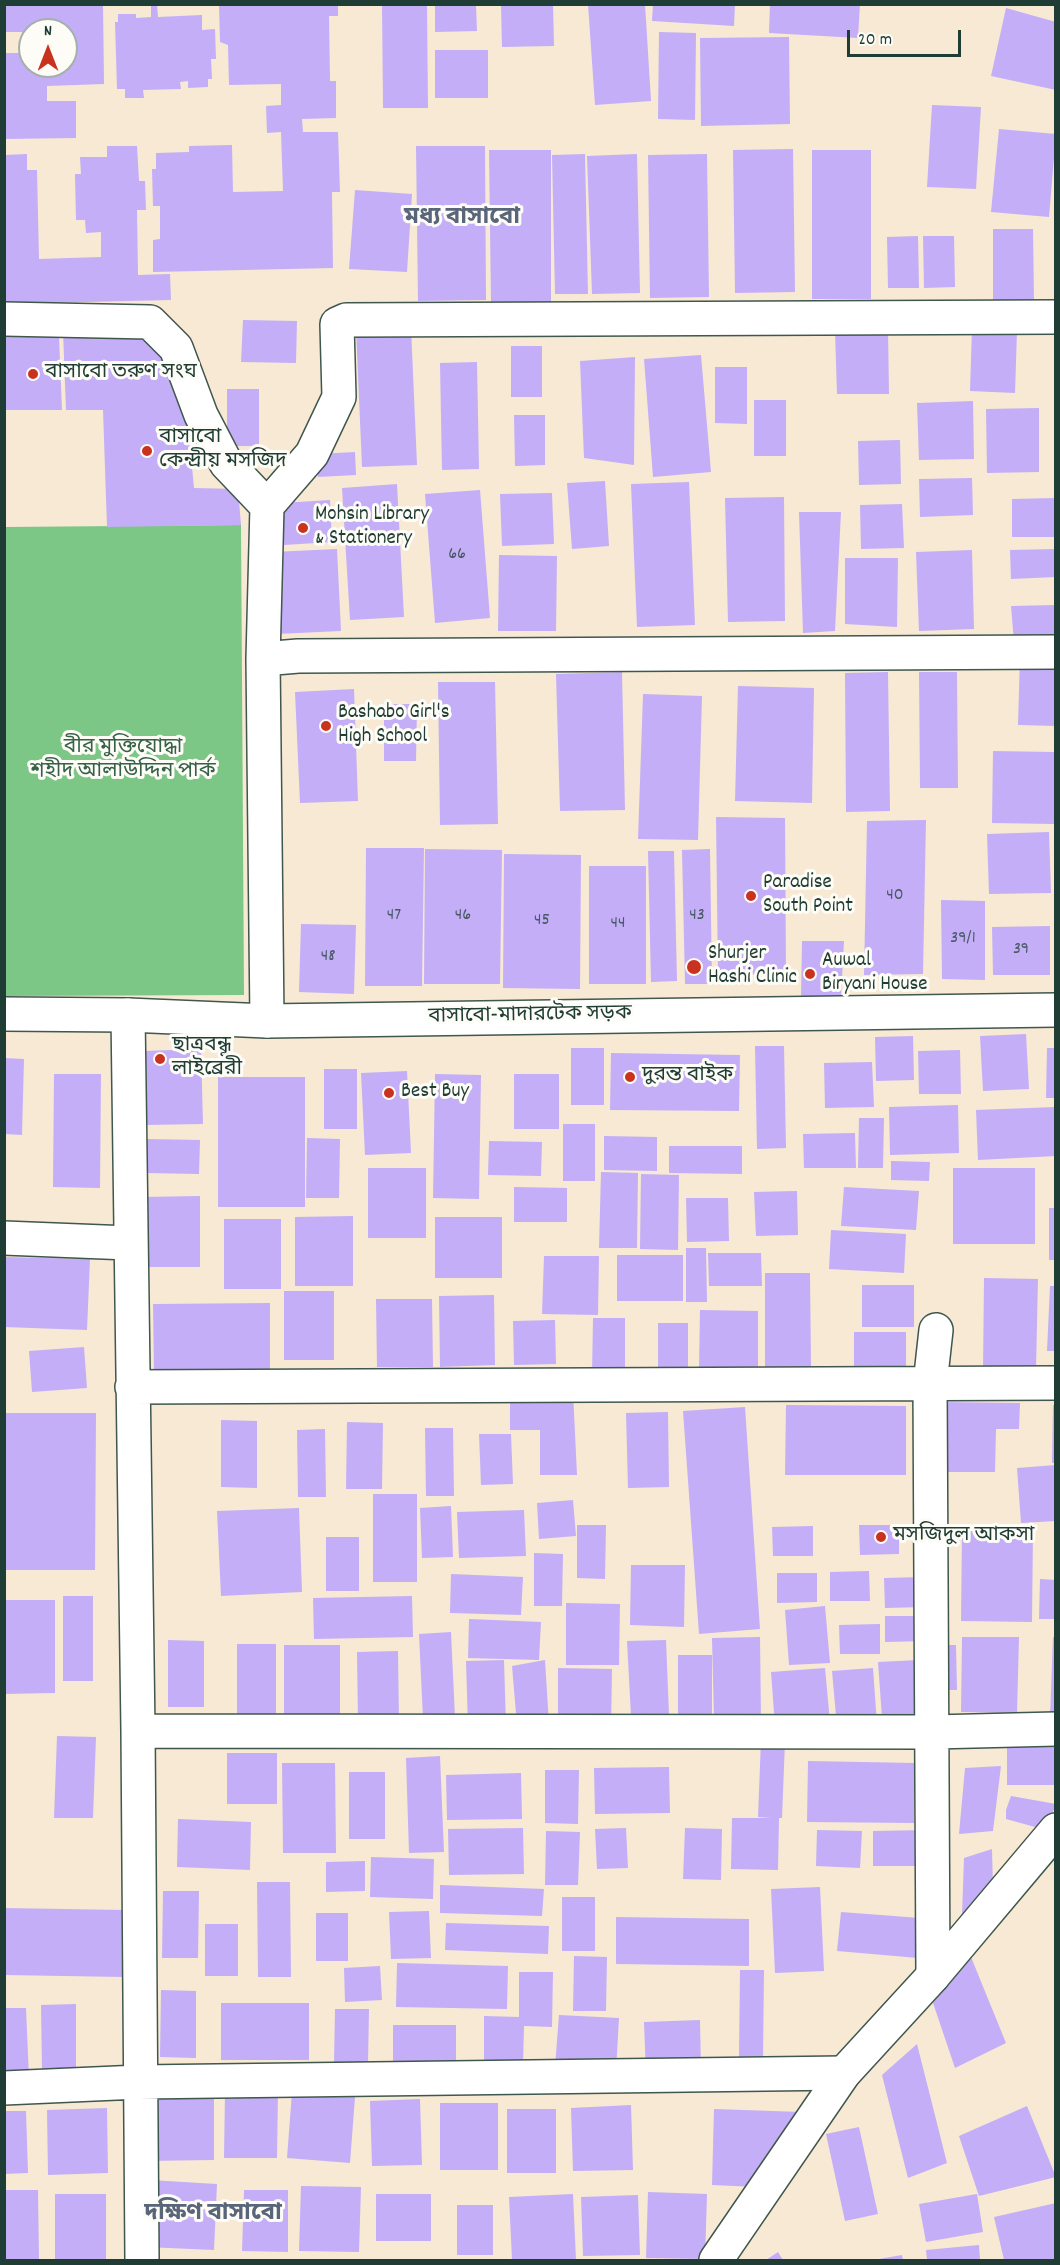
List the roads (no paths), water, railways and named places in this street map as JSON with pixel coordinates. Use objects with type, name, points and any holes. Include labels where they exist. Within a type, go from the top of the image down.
[{"type":"street","points":[[267,1021],[263,659],[267,506],[312,454],[339,397],[337,324],[346,320],[1056,317]]},
{"type":"street","points":[[4,319],[150,322],[176,348],[201,415],[226,464],[267,506]]},
{"type":"street","points":[[263,659],[298,656],[1056,652]]},
{"type":"street","name":"বাসাবো-মাদারটেক সড়ক","points":[[4,1014],[128,1015],[267,1021],[1056,1010]]},
{"type":"street","points":[[128,1015],[129,1243],[138,1731],[142,2260]]},
{"type":"street","points":[[4,1238],[129,1243]]},
{"type":"street","points":[[933,1976],[930,1384],[936,1330]]},
{"type":"street","points":[[132,1387],[1056,1383]]},
{"type":"street","points":[[138,1731],[933,1732],[1056,1729]]},
{"type":"street","points":[[716,2260],[844,2073],[933,1976],[1056,1830]]},
{"type":"street","points":[[4,2088],[139,2082],[844,2073]]},
{"type":"place","name":"বাসাবো তরুণ সংঘ","points":[[33,374]]},
{"type":"place","name":"বাসাবো কেন্দ্রীয় মসজিদ","points":[[147,451]]},
{"type":"place","name":"Mohsin Library & Stationery","points":[[303,528]]},
{"type":"place","name":"Bashabo Girl's High School","points":[[326,726]]},
{"type":"place","name":"Paradise South Point","points":[[751,896]]},
{"type":"place","name":"Shurjer Hashi Clinic","points":[[694,967]]},
{"type":"place","name":"Auwal Biryani House","points":[[810,974]]},
{"type":"place","name":"ছাত্রবন্ধু লাইব্রেরী","points":[[160,1059]]},
{"type":"place","name":"দুরন্ত বাইক","points":[[630,1077]]},
{"type":"place","name":"Best Buy","points":[[389,1093]]},
{"type":"place","name":"মসজিদুল আকসা","points":[[881,1537]]},
{"type":"district","name":"মধ্য বাসাবো","points":[[462,220]]},
{"type":"district","name":"দক্ষিণ বাসাবো","points":[[213,2216]]},
{"type":"park label","name":"বীর মুক্তিযোদ্ধা শহীদ আলাউদ্দিন পার্ক","points":[[123,761]]}]
